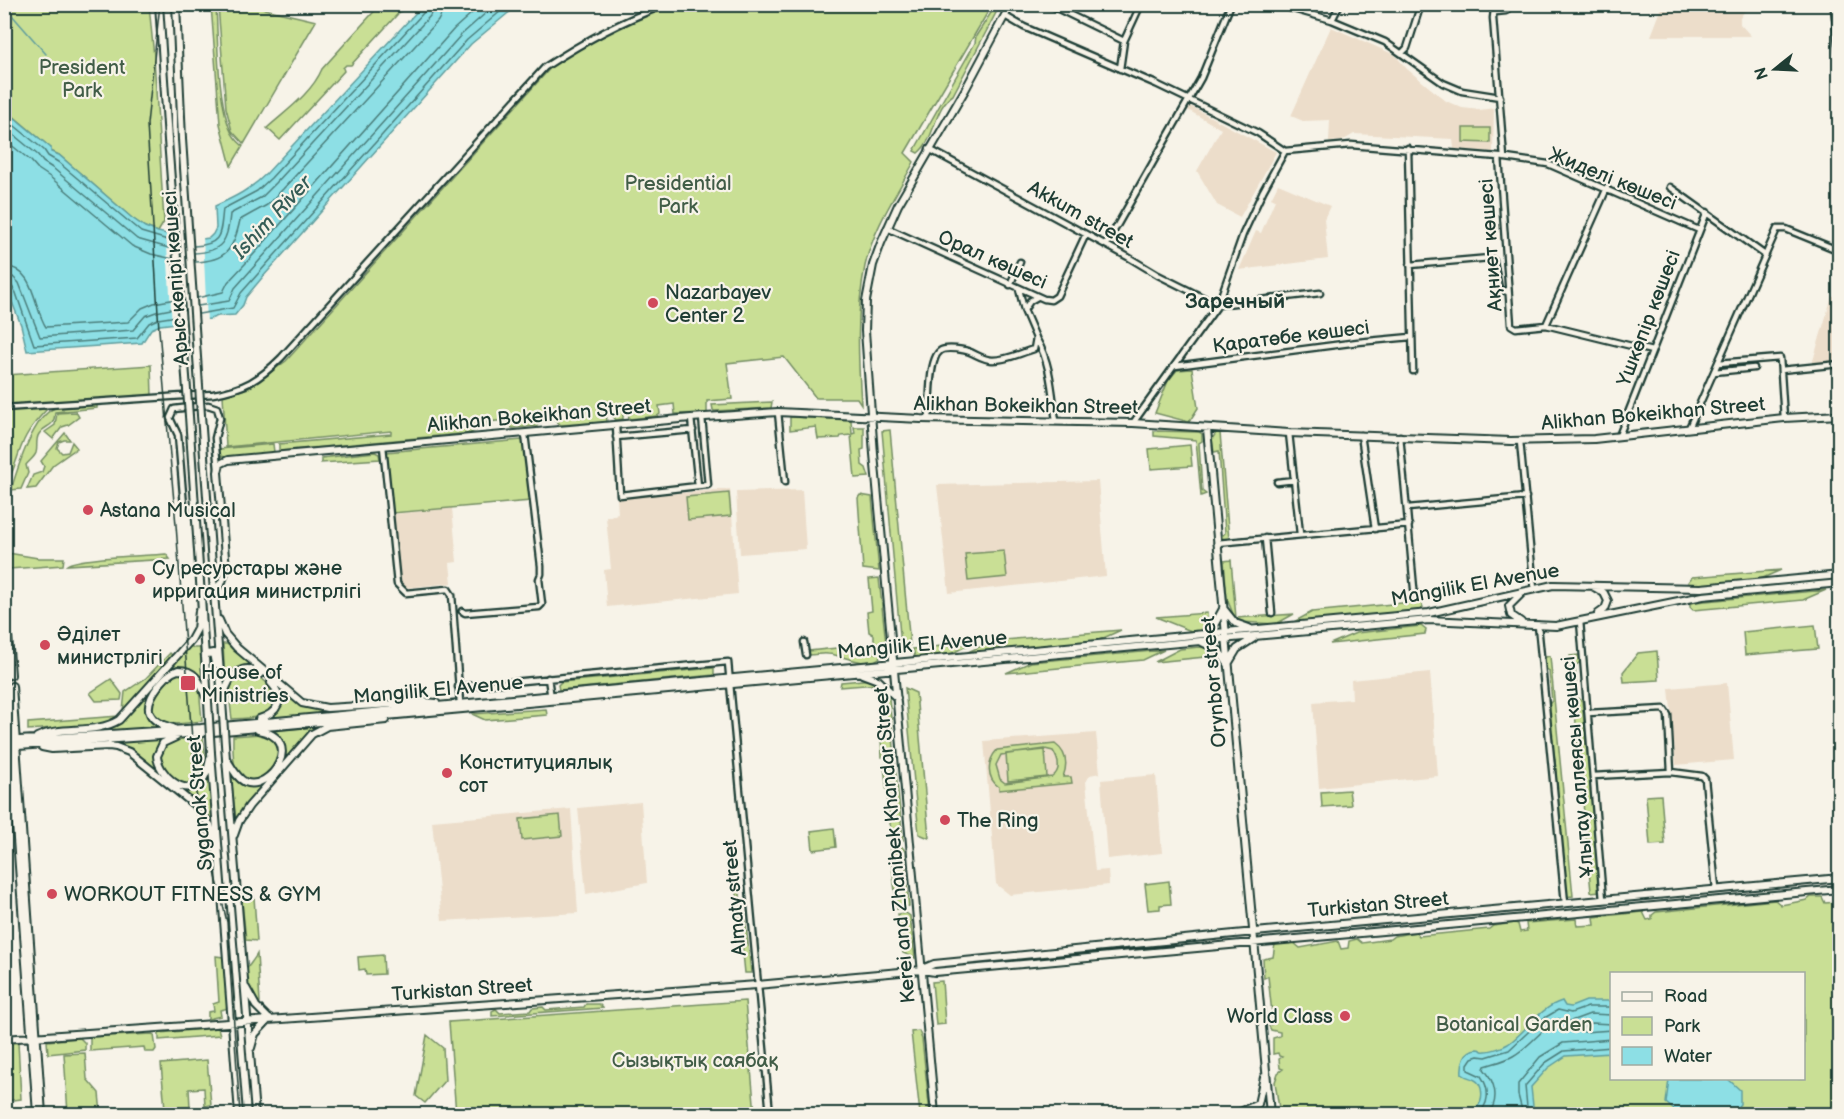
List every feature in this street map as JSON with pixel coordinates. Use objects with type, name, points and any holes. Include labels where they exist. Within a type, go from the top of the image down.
[{"type":"main road","name":"Арыс көпірі көшесі","points":[[159,4],[189,416]]},
{"type":"main road","name":"Арыс көпірі көшесі","points":[[176,4],[182,139],[201,415]]},
{"type":"main road","name":"Kerei and Zhanibek Khandar Street","points":[[935,1112],[871,415],[865,331],[866,301],[873,265],[887,228],[1011,4]]},
{"type":"main road","points":[[1834,4],[1839,56]]},
{"type":"main road","name":"Alikhan Bokeikhan Street","points":[[218,471],[220,464],[225,461],[778,412],[929,419],[1133,423],[1289,433],[1520,441],[1594,439],[1784,418],[1839,415]]},
{"type":"main road","name":"Syganak Street","points":[[201,415],[231,827],[255,1114]]},
{"type":"main road","name":"Syganak Street","points":[[189,416],[211,753],[239,1114]]},
{"type":"main road","name":"Orynbor street","points":[[1207,429],[1253,932]]},
{"type":"main road","points":[[215,590],[226,569],[218,471]]},
{"type":"main road","points":[[214,574],[224,576]]},
{"type":"main road","name":"Mangilik El Avenue","points":[[1202,638],[1225,632],[1429,613],[1553,585],[1701,588],[1839,575]]},
{"type":"main road","name":"Mangilik El Avenue","points":[[10,744],[180,732],[1202,638],[1226,639],[1430,620],[1556,626],[1704,596],[1839,583]]},
{"type":"main road","points":[[4,585],[8,676]]},
{"type":"main road","points":[[1575,585],[1596,588],[1607,596],[1605,609],[1593,617]]},
{"type":"main road","points":[[1525,591],[1509,606],[1511,615],[1526,624]]},
{"type":"main road","points":[[31,742],[48,732],[109,726],[119,720],[191,640],[197,629],[201,596]]},
{"type":"main road","points":[[1256,629],[1245,628],[1235,622],[1223,608],[1212,629],[1202,638],[1218,650],[1228,664],[1237,649],[1258,636]]},
{"type":"main road","points":[[202,619],[209,624],[216,617],[225,634],[237,648],[302,703],[327,708],[426,702],[442,708]]},
{"type":"main road","points":[[205,657],[210,652],[215,657],[217,680],[222,691]]},
{"type":"main road","points":[[4,659],[8,676]]},
{"type":"main road","name":"Mangilik El Avenue","points":[[730,682],[858,673],[894,666]]},
{"type":"main road","points":[[180,732],[155,721],[149,711],[150,698],[166,678],[178,670],[192,672],[200,682],[208,702]]},
{"type":"main road","points":[[222,701],[229,680],[239,671],[255,670],[272,684],[279,698],[275,710],[271,715],[248,726]]},
{"type":"main road","points":[[858,673],[878,680],[897,698]]},
{"type":"main road","points":[[9,687],[10,744],[42,1114]]},
{"type":"main road","name":"Mangilik El Avenue","points":[[442,708],[460,703],[550,698]]},
{"type":"main road","points":[[232,838],[249,806],[312,734],[327,726],[428,716],[442,708]]},
{"type":"main road","points":[[226,759],[241,779],[253,783],[265,779],[280,763],[282,748],[275,737],[248,726]]},
{"type":"main road","points":[[180,732],[163,743],[157,756],[161,770],[176,784],[185,787],[198,784],[206,774],[211,753]]},
{"type":"main road","points":[[31,742],[52,749],[109,746],[129,753],[197,807],[210,825],[221,869]]},
{"type":"main road","points":[[218,828],[221,821],[228,822],[231,827]]},
{"type":"main road","name":"Turkistan Street","points":[[922,970],[934,964],[1839,878]]},
{"type":"main road","name":"Turkistan Street","points":[[4,1039],[757,985],[922,970],[946,971],[1839,889]]},
{"type":"main road","points":[[223,900],[229,908],[238,902]]},
{"type":"main road","points":[[1600,912],[1594,905],[1603,900]]},
{"type":"main road","points":[[1567,903],[1573,904],[1574,910],[1567,915]]},
{"type":"main road","points":[[1429,916],[1424,921],[1431,927]]},
{"type":"main road","points":[[1395,919],[1403,923],[1401,929],[1398,930]]},
{"type":"main road","points":[[1253,932],[1270,1114],[1262,1114]]},
{"type":"main road","points":[[244,985],[256,1006],[269,1019],[255,1034],[250,1054]]},
{"type":"main road","points":[[34,1036],[37,1114]]},
{"type":"main road","points":[[1236,1114],[1258,1104],[1265,1071]]},
{"type":"main road","points":[[935,1112],[940,1114]]},
{"type":"street","points":[[4,408],[213,394],[237,390],[253,382],[281,358],[546,67],[588,39],[668,4]]},
{"type":"street","points":[[1048,4],[1124,40]]},
{"type":"street","points":[[1120,69],[1124,40],[1141,4]]},
{"type":"street","points":[[1106,245],[1201,78],[1231,4]]},
{"type":"street","points":[[1275,4],[1332,20],[1385,42],[1443,83],[1462,91],[1500,97]]},
{"type":"street","points":[[1332,20],[1340,4]]},
{"type":"street","points":[[1402,53],[1405,53],[1407,48],[1421,4]]},
{"type":"street","points":[[1493,7],[1501,13],[1506,11],[1510,4]]},
{"type":"street","name":"Ақниет көшесі","points":[[1493,7],[1500,97],[1509,322],[1516,328],[1546,325]]},
{"type":"street","points":[[1005,16],[1024,27],[1258,133],[1285,151],[1263,191],[1244,234],[1218,305],[1133,423]]},
{"type":"street","name":"Жиделі көшесі","points":[[1285,151],[1351,145],[1502,157],[1548,164],[1698,230]]},
{"type":"street","points":[[1408,148],[1413,371]]},
{"type":"street","name":"Akkum street","points":[[929,149],[1158,275],[1218,305]]},
{"type":"street","points":[[1670,187],[1765,255]]},
{"type":"street","points":[[1607,188],[1546,325],[1652,351]]},
{"type":"street","name":"Үшкөпір көшесі","points":[[1619,436],[1707,212]]},
{"type":"street","name":"Орал көшесі","points":[[887,228],[1019,290],[1051,300],[1057,296],[1086,234]]},
{"type":"street","points":[[1689,428],[1777,229],[1839,251]]},
{"type":"street","points":[[1410,265],[1490,258],[1494,261],[1499,289],[1508,292]]},
{"type":"street","points":[[1010,285],[1020,262]]},
{"type":"street","points":[[1019,290],[1024,310],[1044,352],[1048,366],[1056,421]]},
{"type":"street","points":[[1218,305],[1320,293]]},
{"type":"street","points":[[1024,310],[1027,303],[1037,297]]},
{"type":"street","name":"Қаратөбе көшесі","points":[[1175,366],[1411,337]]},
{"type":"street","points":[[929,419],[933,361],[939,352],[943,349],[965,350],[990,360],[1006,359],[1034,350],[1036,338]]},
{"type":"street","points":[[1718,363],[1780,358],[1784,418]]},
{"type":"street","points":[[1781,370],[1839,364]]},
{"type":"street","points":[[1714,372],[1754,368]]},
{"type":"street","points":[[184,506],[178,435],[170,418],[174,409],[208,405],[217,408],[220,418],[215,438],[218,471]]},
{"type":"street","points":[[778,412],[785,482]]},
{"type":"street","points":[[616,426],[620,495],[708,485],[702,417]]},
{"type":"street","points":[[692,418],[698,486]]},
{"type":"street","points":[[616,437],[693,430]]},
{"type":"street","points":[[1289,433],[1300,534]]},
{"type":"street","points":[[462,611],[465,613],[539,607],[542,604],[539,579],[542,574],[525,434]]},
{"type":"street","points":[[1361,435],[1375,529]]},
{"type":"street","points":[[1400,436],[1415,599]]},
{"type":"street","points":[[1520,441],[1534,589]]},
{"type":"street","points":[[383,446],[397,584],[406,593],[448,589],[452,594],[460,703]]},
{"type":"street","points":[[1277,482],[1293,480]]},
{"type":"street","points":[[1408,508],[1526,497]]},
{"type":"street","points":[[1217,543],[1409,525]]},
{"type":"street","points":[[1265,538],[1272,613]]},
{"type":"street","name":"Ұлытау аллеясы көшесі","points":[[1580,621],[1603,900]]},
{"type":"street","name":"Ұлытау аллеясы көшесі","points":[[1538,625],[1567,903]]},
{"type":"street","points":[[804,642],[806,655]]},
{"type":"street","name":"Almaty street","points":[[549,678],[728,662],[770,1114]]},
{"type":"street","points":[[459,687],[549,678],[550,698]]},
{"type":"street","points":[[1588,713],[1665,709],[1668,715],[1671,772]]},
{"type":"street","points":[[1593,776],[1671,772],[1699,775],[1705,779],[1716,889]]},
{"type":"shaded area","points":[[1663,5],[1749,5],[1740,18],[1740,24],[1751,36],[1651,36]]},
{"type":"shaded area","points":[[1331,27],[1395,55],[1407,69],[1446,101],[1462,108],[1480,110],[1494,108],[1493,152],[1454,149],[1453,139],[1354,134],[1342,141],[1329,142],[1330,120],[1303,121],[1291,116]]},
{"type":"shaded area","points":[[1190,106],[1276,152],[1240,217],[1217,205],[1197,171],[1221,129],[1188,110]]},
{"type":"shaded area","points":[[1278,184],[1330,206],[1324,219],[1328,259],[1239,270],[1256,231],[1261,233],[1275,200],[1271,198]]},
{"type":"shaded area","points":[[1832,296],[1839,296],[1839,361],[1812,364]]},
{"type":"shaded area","points":[[1098,481],[1106,576],[949,593],[937,485]]},
{"type":"shaded area","points":[[730,489],[738,594],[607,607],[604,570],[611,569],[606,517],[618,514],[617,498]]},
{"type":"shaded area","points":[[802,490],[806,549],[740,554],[736,492]]},
{"type":"shaded area","points":[[452,508],[457,562],[450,563],[452,583],[405,588],[400,585],[393,514]]},
{"type":"shaded area","points":[[1430,672],[1438,776],[1319,788],[1313,702],[1352,699],[1351,680]]},
{"type":"shaded area","points":[[1727,683],[1734,760],[1676,765],[1669,688]]},
{"type":"shaded area","points":[[1096,733],[1100,773],[1090,775],[1086,782],[1095,871],[1108,870],[1109,885],[1010,895],[996,884],[984,741]]},
{"type":"shaded area","points":[[1156,775],[1162,853],[1107,859],[1101,780]]},
{"type":"shaded area","points":[[641,802],[647,883],[586,894],[578,808]]},
{"type":"shaded area","points":[[571,809],[578,913],[442,921],[432,821]]},
{"type":"green space","name":"President Park","points":[[4,5],[149,5],[164,222],[158,232],[132,218],[59,155],[51,151],[51,148],[5,109]]},
{"type":"green space","points":[[211,5],[216,5],[219,67],[225,113],[232,133],[243,146],[231,166],[220,124]]},
{"type":"green space","points":[[218,5],[258,5],[265,9],[316,21],[244,144],[232,131],[226,108]]},
{"type":"green space","points":[[380,5],[406,5],[351,65],[343,68],[344,71],[280,140],[267,128],[305,94],[322,69]]},
{"type":"green space","name":"Presidential Park","points":[[673,5],[992,5],[905,153],[914,162],[873,239],[865,266],[859,317],[861,404],[857,398],[816,398],[784,357],[727,363],[732,399],[707,401],[707,413],[675,414],[674,404],[659,406],[660,414],[657,416],[629,419],[628,409],[623,409],[623,419],[616,420],[611,414],[613,410],[606,411],[607,422],[561,425],[554,419],[554,415],[544,416],[537,426],[512,428],[507,420],[487,422],[488,425],[470,433],[279,451],[279,444],[391,434],[391,431],[226,447],[223,395],[249,388],[286,361],[554,64],[625,22]]},
{"type":"green space","points":[[996,5],[1005,5],[998,9],[953,95],[942,107],[929,139],[918,153],[914,151],[975,43],[976,36]]},
{"type":"green space","points":[[1463,128],[1490,128],[1490,143],[1463,142]]},
{"type":"green space","points":[[4,365],[6,375],[151,365],[152,396],[5,405]]},
{"type":"green space","points":[[1192,369],[1198,408],[1189,422],[1155,413],[1168,381],[1177,370]]},
{"type":"green space","points":[[772,402],[771,408],[714,411],[712,405]]},
{"type":"green space","points":[[97,405],[97,408],[55,412],[51,424],[38,436],[36,453],[26,465],[28,473],[21,489],[11,490],[33,432],[47,413],[59,407]]},
{"type":"green space","points":[[47,409],[27,435],[5,485],[5,471],[8,471],[8,464],[5,464],[5,411]]},
{"type":"green space","points":[[76,412],[79,417],[62,427],[53,439],[45,432],[55,425],[57,413]]},
{"type":"green space","points":[[790,417],[851,420],[852,434],[855,433],[854,427],[864,427],[862,465],[866,468],[869,477],[855,478],[851,435],[818,439],[816,427],[790,430]]},
{"type":"green space","points":[[890,430],[910,645],[901,646],[882,431]]},
{"type":"green space","points":[[1154,431],[1199,432],[1202,434],[1202,441],[1199,443],[1202,491],[1206,494],[1201,496],[1196,440],[1154,436]]},
{"type":"green space","points":[[65,433],[70,440],[59,442],[57,448],[62,453],[68,452],[72,442],[77,448],[53,465],[36,488],[27,489],[33,475],[42,472],[44,466],[41,461]]},
{"type":"green space","points":[[1216,433],[1220,433],[1229,540],[1223,540],[1222,536],[1225,533],[1219,451],[1214,452],[1212,439]]},
{"type":"green space","points":[[522,440],[531,501],[392,513],[386,452]]},
{"type":"green space","points":[[273,444],[274,452],[226,457],[221,456],[219,449]]},
{"type":"green space","points":[[1190,445],[1192,466],[1151,469],[1149,449]]},
{"type":"green space","points":[[375,452],[379,454],[380,459],[321,463],[321,458]]},
{"type":"green space","points":[[729,493],[731,516],[688,520],[686,497]]},
{"type":"green space","points":[[860,495],[872,497],[879,571],[863,569],[858,498]]},
{"type":"green space","points":[[1004,551],[1007,577],[968,581],[965,554]]},
{"type":"green space","points":[[8,553],[38,558],[64,558],[63,565],[9,569]]},
{"type":"green space","points":[[166,554],[170,559],[67,565],[84,560]]},
{"type":"green space","points":[[1231,560],[1236,618],[1294,614],[1276,624],[1240,622],[1237,619],[1236,621],[1227,599],[1224,561]]},
{"type":"green space","points":[[1781,570],[1756,581],[1690,586],[1688,582],[1692,577]]},
{"type":"green space","points":[[879,578],[886,644],[881,645],[874,642],[874,635],[869,632],[867,612],[872,611],[869,579]]},
{"type":"green space","points":[[1826,590],[1803,600],[1693,610],[1690,607],[1690,603],[1695,602]]},
{"type":"green space","points":[[1421,603],[1423,607],[1420,610],[1292,623],[1312,612]]},
{"type":"green space","points":[[1207,613],[1209,629],[1191,631],[1156,617]]},
{"type":"green space","points":[[1815,625],[1818,649],[1745,655],[1743,632]]},
{"type":"green space","points":[[1421,626],[1426,630],[1425,634],[1330,644],[1356,633]]},
{"type":"green space","points":[[1121,630],[1097,641],[968,652],[992,641]]},
{"type":"green space","points":[[972,643],[951,654],[915,657],[913,649]]},
{"type":"green space","points":[[223,644],[227,644],[232,649],[235,648],[256,668],[237,670],[225,683]]},
{"type":"green space","points":[[874,644],[875,653],[883,652],[883,655],[870,662],[828,654],[809,655],[809,651]]},
{"type":"green space","points":[[190,646],[200,648],[202,679],[190,669],[165,675]]},
{"type":"green space","points":[[1199,647],[1214,649],[1215,656],[1155,662],[1180,649]]},
{"type":"green space","points":[[1164,650],[1143,660],[1006,673],[1031,662]]},
{"type":"green space","points":[[1657,651],[1659,680],[1624,682],[1623,672],[1638,653]]},
{"type":"green space","points":[[170,653],[172,655],[123,711],[125,692],[146,678]]},
{"type":"green space","points":[[1579,655],[1580,662],[1575,666],[1577,697],[1582,701],[1600,891],[1591,892],[1570,656]]},
{"type":"green space","points":[[1550,656],[1573,896],[1565,897],[1555,760],[1547,706],[1552,701],[1549,671],[1543,666],[1541,658]]},
{"type":"green space","points":[[714,668],[714,675],[559,690],[558,685],[561,682]]},
{"type":"green space","points":[[179,672],[192,674],[199,687],[202,721],[168,724],[155,718],[152,712],[152,705],[160,689]]},
{"type":"green space","points":[[247,672],[263,679],[269,685],[275,699],[274,705],[260,716],[232,719],[230,691],[232,684],[240,675]]},
{"type":"green space","points":[[111,679],[122,694],[121,700],[96,701],[90,693]]},
{"type":"green space","points":[[873,679],[877,684],[840,687],[841,682]]},
{"type":"green space","points":[[878,685],[889,698],[895,757],[882,757]]},
{"type":"green space","points":[[277,686],[293,700],[326,713],[269,718],[278,710]]},
{"type":"green space","points":[[905,688],[916,693],[929,838],[919,834]]},
{"type":"green space","points":[[149,691],[146,702],[148,716],[160,728],[102,731],[121,722]]},
{"type":"green space","points":[[546,709],[547,715],[485,720],[472,714]]},
{"type":"green space","points":[[119,716],[105,724],[28,730],[28,723]]},
{"type":"green space","points":[[322,726],[308,735],[281,764],[283,744],[275,734],[269,731]]},
{"type":"green space","points":[[261,734],[274,740],[278,749],[277,759],[272,768],[263,776],[253,780],[244,778],[236,769],[233,736]]},
{"type":"green space","points":[[203,737],[205,763],[202,775],[191,784],[171,776],[160,757],[165,745],[178,739]]},
{"type":"green space","points":[[163,739],[155,752],[156,765],[161,774],[131,751],[110,743]]},
{"type":"green space","points":[[1055,744],[1062,751],[1065,759],[1063,777],[1071,777],[1072,783],[999,790],[989,769],[991,759],[997,750]],"holes":[[[1045,749],[1053,751],[1058,761],[1058,768],[1052,777],[1005,783],[1000,779],[996,765],[1001,755]]]},
{"type":"green space","points":[[1045,750],[1047,777],[1008,781],[1006,754]]},
{"type":"green space","points":[[895,764],[903,840],[892,842],[884,765]]},
{"type":"green space","points":[[209,774],[212,821],[210,822],[180,790],[198,787]]},
{"type":"green space","points":[[231,775],[247,786],[256,786],[266,781],[236,821]]},
{"type":"green space","points":[[1349,790],[1351,805],[1322,807],[1321,792]]},
{"type":"green space","points":[[1661,795],[1665,844],[1650,845],[1646,796]]},
{"type":"green space","points":[[560,815],[562,836],[522,840],[520,819]]},
{"type":"green space","points":[[834,828],[836,847],[813,850],[811,831]]},
{"type":"green space","points":[[901,846],[904,849],[909,906],[897,909],[890,848]]},
{"type":"green space","points":[[1169,881],[1171,904],[1160,905],[1160,909],[1148,910],[1145,884]]},
{"type":"green space","points":[[736,883],[739,885],[742,914],[745,915],[751,973],[745,973]]},
{"type":"green space","points":[[254,897],[257,941],[246,940],[242,902],[245,898]]},
{"type":"green space","name":"Botanical Garden","points":[[1811,897],[1822,897],[1825,903],[1839,902],[1839,1114],[1287,1114],[1287,1109],[1279,1108],[1275,1082],[1278,1073],[1283,1069],[1280,1068],[1279,1059],[1282,1057],[1278,1053],[1273,1054],[1273,1038],[1280,1036],[1280,1032],[1271,1030],[1269,1026],[1273,1023],[1268,976],[1264,978],[1263,959],[1273,957],[1275,944],[1294,943],[1300,948],[1338,941],[1341,949],[1348,948],[1349,941],[1357,939],[1362,943],[1416,932],[1419,936],[1489,929],[1493,926],[1515,923],[1518,924],[1520,932],[1527,931],[1526,923],[1576,919],[1577,926],[1595,925],[1594,917],[1643,912],[1647,920],[1652,919],[1652,915],[1656,912],[1775,900],[1781,905],[1807,900]]},
{"type":"green space","points":[[906,913],[910,916],[915,958],[903,953],[898,914]]},
{"type":"green space","points":[[257,954],[260,1002],[252,995],[247,976],[248,967]]},
{"type":"green space","points":[[383,955],[384,974],[366,975],[365,969],[359,970],[358,957]]},
{"type":"green space","points":[[216,956],[223,957],[229,1008],[220,1010],[221,1016],[208,1019],[208,1012],[214,1011],[213,1004],[219,1002]]},
{"type":"green space","points":[[942,981],[945,1024],[936,1025],[932,982]]},
{"type":"green space","name":"Сызықтық саябақ","points":[[745,1001],[755,1114],[456,1114],[449,1022]]},
{"type":"green space","points":[[586,1004],[599,1004],[603,1008],[492,1016],[492,1011],[496,1009],[500,1013],[530,1011],[532,1008],[543,1007],[546,1010],[584,1007]]},
{"type":"green space","points":[[218,1028],[220,1035],[159,1040],[159,1033]]},
{"type":"green space","points":[[919,1031],[922,1039],[930,1114],[920,1114],[911,1032]]},
{"type":"green space","points":[[152,1034],[156,1049],[154,1052],[145,1052],[144,1047],[90,1051],[90,1037]]},
{"type":"green space","points":[[427,1035],[443,1048],[445,1080],[425,1103],[416,1096]]},
{"type":"green space","points":[[80,1038],[85,1043],[85,1050],[48,1054],[47,1041]]},
{"type":"green space","points":[[18,1042],[21,1099],[5,1101],[5,1043]]},
{"type":"green space","points":[[85,1053],[87,1079],[99,1093],[101,1114],[68,1114],[64,1054]]},
{"type":"green space","points":[[207,1060],[211,1105],[205,1106],[204,1088],[189,1089],[190,1107],[165,1109],[161,1064]]},
{"type":"water","name":"Ishim River","points":[[423,5],[520,5],[471,44],[261,279],[235,315],[160,325],[151,329],[142,343],[27,351],[21,325],[5,284],[4,109],[51,148],[51,152],[59,155],[145,227],[195,240],[209,238],[216,228],[215,206],[255,184],[266,174]]},
{"type":"water","points":[[1562,1001],[1565,1006],[1571,1007],[1586,1001],[1610,1001],[1610,1053],[1566,1056],[1548,1068],[1531,1087],[1533,1106],[1537,1114],[1465,1114],[1477,1107],[1482,1097],[1478,1082],[1462,1074],[1466,1054],[1479,1049],[1488,1051],[1497,1049],[1508,1044],[1554,1004]]},
{"type":"water","points":[[1669,1080],[1729,1080],[1740,1090],[1740,1104],[1732,1114],[1679,1114],[1666,1103]]},
{"type":"pier","points":[[166,231],[195,237],[203,236],[207,322],[172,325]]},
{"type":"waterway","points":[[4,6],[46,54]]},
{"type":"tram line","points":[[160,4],[147,124],[159,330],[196,793],[227,922],[240,1114]]},
{"type":"place","name":"Nazarbayev Center 2","points":[[653,303]]},
{"type":"place","name":"Astana Musical","points":[[88,510]]},
{"type":"place","name":"Су ресурстары және ирригация министрлігі","points":[[140,579]]},
{"type":"place","name":"Әділет министрлігі","points":[[45,645]]},
{"type":"place","name":"House of Ministries","points":[[188,683]]},
{"type":"place","name":"Конституциялық сот","points":[[447,773]]},
{"type":"place","name":"The Ring","points":[[945,820]]},
{"type":"place","name":"WORKOUT FITNESS & GYM","points":[[52,894]]},
{"type":"place","name":"World Class","points":[[1345,1016]]},
{"type":"district","name":"Заречный","points":[[1235,301]]}]
